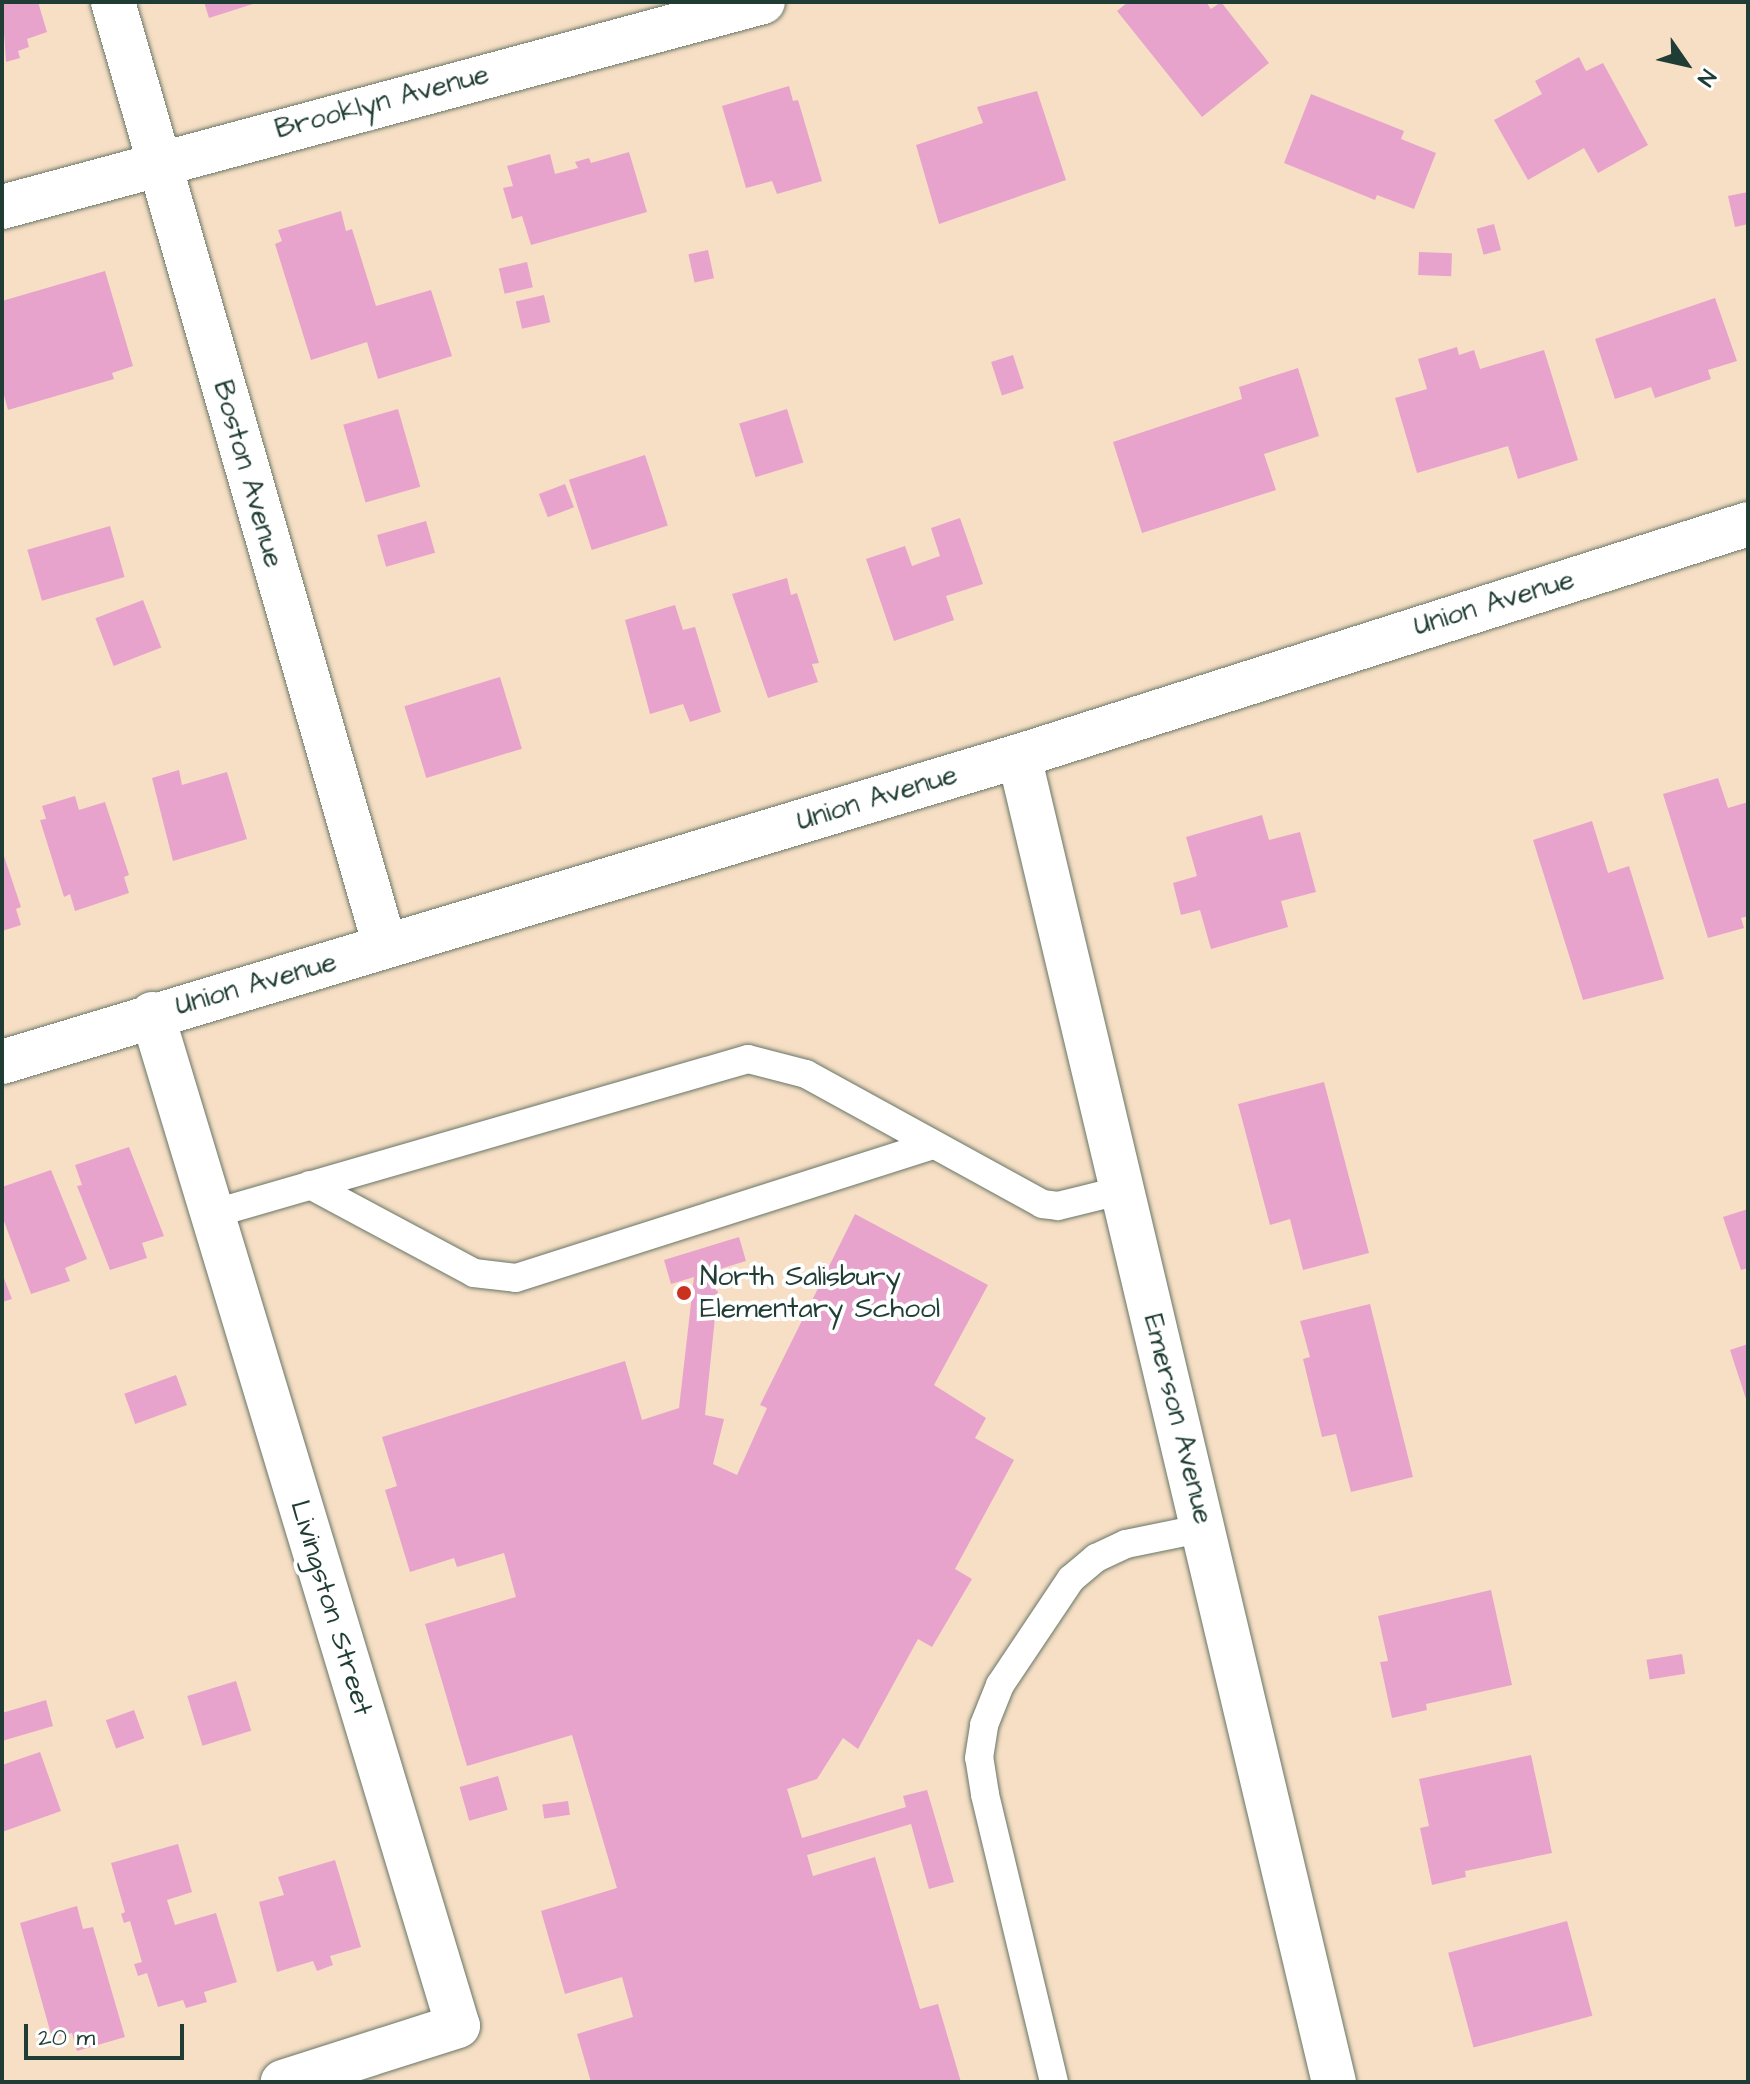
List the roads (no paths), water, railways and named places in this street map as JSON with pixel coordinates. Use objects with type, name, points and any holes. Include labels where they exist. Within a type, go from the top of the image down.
[{"type":"street","name":"Boston Avenue","points":[[113,2],[385,946]]},
{"type":"street","name":"Brooklyn Avenue","points":[[2,207],[157,161],[763,2]]},
{"type":"street","name":"Union Avenue","points":[[2,1062],[152,1014],[1019,756],[1748,524]]},
{"type":"street","name":"Emerson Avenue","points":[[1019,756],[1334,2082]]},
{"type":"street","name":"Livingston Street","points":[[152,1014],[458,2026],[283,2082]]},
{"type":"lane","points":[[212,1214],[748,1059],[806,1074],[1042,1204],[1058,1206],[1123,1190]]},
{"type":"lane","points":[[310,1185],[474,1273],[516,1278],[933,1145]]},
{"type":"lane","points":[[1054,2082],[985,1794],[979,1758],[984,1725],[1034,1628],[1071,1579],[1096,1558],[1126,1544],[1204,1528]]},
{"type":"place","name":"North Salisbury Elementary School","points":[[684,1293]]}]
